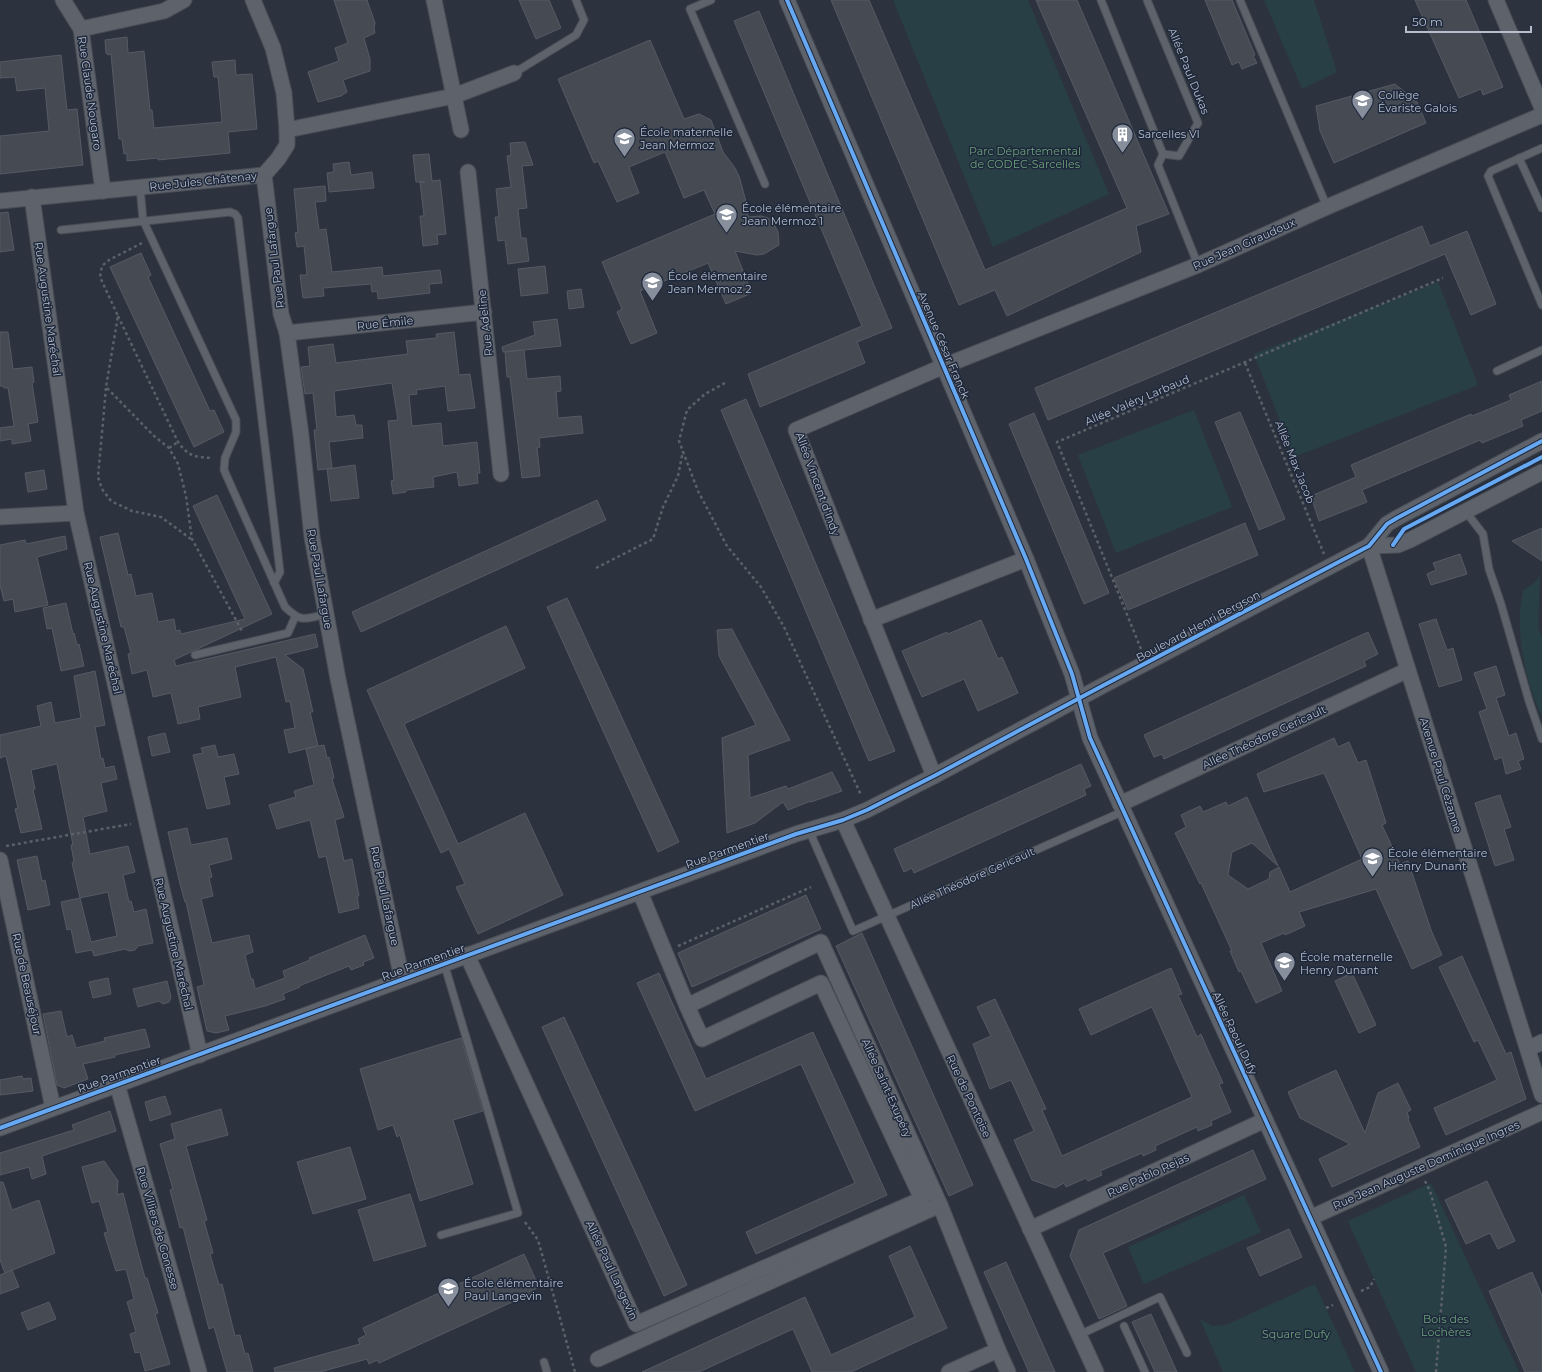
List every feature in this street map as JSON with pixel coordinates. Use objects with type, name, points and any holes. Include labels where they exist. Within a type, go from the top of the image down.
[{"type":"street","name":"Rue Claude Nougaro","points":[[63,0],[81,29],[102,191]]},
{"type":"street","points":[[81,29],[164,11],[184,0]]},
{"type":"street","name":"Rue Jules Châtenay","points":[[0,201],[264,175],[278,159],[287,145],[288,130],[284,93],[273,48],[253,0]]},
{"type":"street","points":[[434,0],[461,130]]},
{"type":"street","name":"Avenue César Franck","points":[[788,0],[1026,558],[1072,674],[1078,699]]},
{"type":"street","points":[[1496,0],[1538,88],[1542,108]]},
{"type":"street","points":[[288,130],[454,96],[514,73]]},
{"type":"street","name":"Rue Jean Giraudoux","points":[[944,366],[1198,265],[1328,207],[1542,115]]},
{"type":"street","name":"Rue Adeline","points":[[468,172],[501,474]]},
{"type":"street","name":"Rue Paul Lafargue","points":[[264,175],[281,314],[287,333],[301,435],[312,538],[338,679],[402,979]]},
{"type":"street","name":"Rue Augustine Maréchal","points":[[32,197],[76,513],[200,1055]]},
{"type":"street","name":"Rue Émile","points":[[287,333],[484,312]]},
{"type":"street","name":"Allée Vincent d'Indy","points":[[934,776],[796,430],[944,366]]},
{"type":"street","name":"Boulevard Henri Bergson","points":[[855,815],[934,776],[1369,546],[1387,524],[1542,441]]},
{"type":"street","name":"Boulevard Henri Bergson","points":[[1369,546],[1398,545],[1410,540],[1542,472]]},
{"type":"street","points":[[0,517],[76,513]]},
{"type":"street","name":"Avenue Paul Cézanne","points":[[1369,546],[1542,1095]]},
{"type":"street","points":[[871,620],[1026,558]]},
{"type":"street","name":"Allée Théodore Gericault","points":[[1122,807],[1408,670]]},
{"type":"street","name":"Allée Raoul Dufy","points":[[1078,699],[1090,738],[1381,1372]]},
{"type":"street","name":"Rue Parmentier","points":[[0,1128],[796,834],[855,815]]},
{"type":"street","name":"Rue de Pontoise","points":[[855,815],[887,916],[1096,1372]]},
{"type":"street","name":"Rue de Beauséjour","points":[[0,860],[53,1108]]},
{"type":"street","name":"Allée Saint-Exupéry","points":[[640,892],[687,1006],[702,1038],[821,983],[922,1199]]},
{"type":"street","name":"Allée Saint-Exupéry","points":[[687,1006],[821,942],[940,1205],[1008,1372]]},
{"type":"street","name":"Allée Paul Langevin","points":[[467,955],[636,1324],[922,1199]]},
{"type":"street","points":[[1528,1049],[1542,1042]]},
{"type":"street","name":"Rue Villiers de Gonesse","points":[[117,1084],[199,1372]]},
{"type":"street","name":"Rue Jean Auguste Dominique Ingres","points":[[1310,1218],[1542,1112]]},
{"type":"street","name":"Rue Pablo Rejas","points":[[1030,1229],[1265,1120]]},
{"type":"street","points":[[598,1359],[940,1205]]},
{"type":"street","points":[[949,1372],[998,1350]]},
{"type":"lane","points":[[514,73],[576,35],[584,20],[576,0]]},
{"type":"lane","points":[[711,0],[690,9],[765,184]]},
{"type":"lane","points":[[1102,0],[1163,154],[1158,165],[1198,265]]},
{"type":"lane","name":"Allée Paul Dukas","points":[[1147,0],[1198,123],[1179,156],[1163,154]]},
{"type":"lane","points":[[1240,0],[1328,207]]},
{"type":"lane","points":[[1542,148],[1491,171],[1488,176],[1542,305]]},
{"type":"lane","points":[[1519,158],[1542,208]]},
{"type":"lane","points":[[140,187],[143,220],[236,420],[236,432],[225,458],[224,470],[285,606],[295,616],[301,619],[326,614]]},
{"type":"lane","points":[[60,230],[143,220],[230,212],[235,214],[238,218],[280,572],[274,583]]},
{"type":"lane","points":[[1497,371],[1542,350]]},
{"type":"lane","points":[[1466,512],[1483,534],[1489,569],[1542,739]]},
{"type":"lane","points":[[195,655],[288,633],[295,616]]},
{"type":"lane","name":"Allée Théodore Gericault","points":[[809,830],[853,931],[1122,807]]},
{"type":"lane","points":[[441,1236],[518,1213],[444,963]]},
{"type":"lane","points":[[1079,1335],[1160,1297],[1187,1352]]},
{"type":"lane","points":[[1124,1326],[1145,1372]]},
{"type":"lane","points":[[544,1362],[547,1372]]},
{"type":"path","points":[[152,238],[108,260],[102,266],[100,277],[178,442],[186,452],[197,457],[225,458]]},
{"type":"path","points":[[118,316],[106,387],[98,477],[102,490],[111,501],[132,511],[161,517],[192,539]]},
{"type":"path","points":[[726,383],[705,394],[687,410],[679,441],[698,491],[727,546],[761,588],[784,627],[855,815]]},
{"type":"path","points":[[106,387],[154,436],[169,448],[178,464],[186,496],[192,539],[248,642]]},
{"type":"path","points":[[169,448],[178,442]]},
{"type":"path","points":[[596,568],[653,539],[663,508],[678,476],[683,451]]},
{"type":"path","points":[[0,848],[146,821]]},
{"type":"path","points":[[678,946],[811,887]]},
{"type":"path","points":[[1419,1168],[1430,1191],[1446,1247],[1436,1372]]},
{"type":"path","points":[[518,1213],[538,1240],[574,1372]]},
{"type":"green space","name":"Parc Départemental de CODEC-Sarcelles","points":[[893,0],[1028,0],[1109,194],[993,247]]},
{"type":"green space","points":[[1264,0],[1314,0],[1337,72],[1302,89]]},
{"type":"green space","points":[[1438,282],[1478,385],[1294,457],[1254,354]]},
{"type":"green space","points":[[1194,410],[1232,507],[1116,553],[1078,455]]},
{"type":"green space","points":[[1540,576],[1538,628],[1542,637],[1542,716],[1526,672],[1520,622],[1523,591]]},
{"type":"green space","name":"Bois des Lochères","points":[[1431,1183],[1519,1372],[1416,1372],[1348,1221]]},
{"type":"green space","points":[[1244,1195],[1261,1232],[1144,1284],[1128,1247]]},
{"type":"green space","name":"Square Dufy","points":[[1315,1284],[1355,1372],[1223,1372],[1200,1319],[1212,1326],[1226,1325]]},
{"type":"building","points":[[334,0],[367,0],[375,23],[375,33],[364,38],[370,59],[370,71],[343,80],[347,92],[341,96],[318,102],[308,72],[339,61],[335,48],[348,43]]},
{"type":"building","points":[[519,0],[549,0],[561,28],[536,39]]},
{"type":"building","points":[[831,0],[869,0],[985,270],[1127,208],[1036,0],[1077,0],[1169,214],[1136,226],[1141,252],[1007,316],[995,290],[959,305]]},
{"type":"building","points":[[1205,0],[1232,0],[1257,63],[1242,69],[1239,62],[1232,65]]},
{"type":"building","points":[[1415,0],[1466,0],[1503,87],[1483,95],[1481,89],[1459,98]]},
{"type":"building","points":[[759,11],[892,328],[857,342],[865,363],[760,407],[748,374],[862,326],[734,21]]},
{"type":"building","points":[[127,37],[128,53],[144,51],[150,110],[152,110],[154,128],[222,122],[218,77],[214,77],[212,62],[235,60],[236,75],[252,74],[257,129],[228,132],[230,153],[158,160],[158,158],[127,161],[127,153],[124,154],[122,139],[119,139],[111,54],[108,55],[106,53],[105,40]]},
{"type":"building","points":[[650,40],[684,119],[699,114],[711,120],[723,152],[739,176],[747,205],[748,217],[761,216],[768,218],[773,222],[778,232],[779,245],[764,254],[757,255],[735,251],[752,293],[726,304],[708,263],[640,291],[657,333],[631,344],[617,312],[622,309],[602,262],[715,214],[704,190],[684,198],[665,152],[629,167],[639,193],[617,202],[598,161],[594,163],[558,79]]},
{"type":"building","points":[[61,55],[67,110],[77,109],[83,165],[0,174],[0,136],[49,131],[45,88],[17,91],[15,77],[0,78],[0,62]]},
{"type":"building","points":[[1395,84],[1417,102],[1426,123],[1334,163],[1320,131],[1316,106]]},
{"type":"building","points":[[525,142],[533,165],[522,166],[527,208],[518,209],[521,238],[526,238],[529,261],[508,264],[505,240],[498,241],[495,217],[499,217],[496,189],[511,187],[507,156],[511,155],[510,143]]},
{"type":"building","points":[[429,154],[432,181],[440,180],[446,234],[437,235],[438,244],[423,246],[420,216],[424,216],[420,182],[416,182],[413,155]]},
{"type":"building","points":[[349,162],[351,175],[372,172],[374,188],[329,192],[327,173],[334,171],[333,164]]},
{"type":"building","points":[[325,186],[326,201],[315,202],[319,230],[326,229],[332,272],[382,267],[383,276],[440,270],[442,283],[429,284],[430,293],[378,299],[377,291],[372,292],[371,284],[323,288],[324,296],[303,298],[300,275],[307,275],[304,246],[297,247],[295,233],[298,232],[294,189]]},
{"type":"building","points":[[8,212],[14,250],[0,252],[0,213]]},
{"type":"building","points":[[1422,226],[1430,246],[1467,231],[1496,304],[1471,315],[1445,254],[1048,420],[1035,388]]},
{"type":"building","points":[[141,253],[151,275],[148,277],[210,411],[214,410],[224,432],[194,447],[110,267]]},
{"type":"building","points":[[545,266],[548,293],[521,296],[518,269]]},
{"type":"building","points":[[581,289],[584,307],[569,309],[567,291]]},
{"type":"building","points":[[557,319],[561,346],[524,350],[527,379],[560,376],[561,391],[556,392],[558,418],[581,416],[583,433],[539,438],[540,447],[537,448],[540,476],[522,478],[510,377],[507,377],[505,352],[523,350],[503,352],[502,347],[535,335],[533,322]]},
{"type":"building","points":[[0,332],[8,332],[13,369],[32,367],[34,382],[32,383],[38,422],[28,424],[31,441],[12,444],[12,439],[0,441],[0,428],[14,426],[8,388],[0,386]]},
{"type":"building","points":[[454,332],[459,375],[470,374],[475,408],[448,411],[445,386],[416,390],[417,394],[409,395],[412,426],[441,423],[443,446],[477,442],[480,473],[477,473],[478,483],[459,486],[457,472],[433,477],[434,487],[406,490],[406,492],[393,494],[391,481],[394,480],[388,421],[398,420],[392,383],[334,391],[336,417],[354,415],[356,425],[362,425],[363,438],[329,442],[332,468],[318,470],[314,430],[317,430],[313,393],[305,394],[301,367],[310,366],[308,347],[333,344],[336,363],[408,354],[406,341],[437,338],[436,334]]},
{"type":"building","points":[[1542,381],[1542,411],[1521,420],[1523,426],[1482,443],[1480,440],[1362,490],[1367,502],[1319,521],[1311,496],[1356,477],[1351,465],[1471,414],[1472,416],[1511,400],[1509,395]]},
{"type":"building","points":[[746,399],[895,751],[869,761],[721,410]]},
{"type":"building","points":[[1240,412],[1285,519],[1259,530],[1215,422]]},
{"type":"building","points":[[1034,413],[1109,593],[1084,604],[1009,424]]},
{"type":"building","points":[[355,465],[359,498],[331,501],[327,469]]},
{"type":"building","points":[[44,470],[47,489],[28,492],[25,473]]},
{"type":"building","points":[[217,495],[272,614],[174,660],[176,666],[315,634],[318,647],[285,655],[303,669],[313,712],[310,712],[318,746],[324,745],[327,758],[329,757],[334,778],[332,779],[344,817],[335,820],[344,861],[352,859],[359,896],[357,896],[359,908],[339,913],[326,856],[319,858],[310,820],[277,829],[269,805],[296,797],[294,791],[314,785],[306,749],[317,746],[289,753],[284,730],[295,728],[290,701],[286,702],[276,657],[235,667],[241,697],[198,707],[200,719],[178,724],[171,693],[153,697],[147,670],[132,674],[128,654],[131,653],[124,627],[121,627],[100,537],[118,533],[128,575],[131,574],[136,596],[152,593],[158,622],[174,619],[176,631],[180,630],[181,634],[245,619],[193,506]]},
{"type":"building","points":[[597,500],[606,520],[361,632],[352,612]]},
{"type":"building","points":[[1245,523],[1258,555],[1128,610],[1114,578]]},
{"type":"building","points":[[1542,528],[1542,561],[1512,541]]},
{"type":"building","points":[[65,536],[67,549],[37,557],[48,605],[15,612],[13,599],[4,601],[0,585],[0,545],[25,540],[26,544]]},
{"type":"building","points":[[1460,554],[1467,574],[1431,585],[1427,574],[1436,570],[1433,563]]},
{"type":"building","points":[[567,598],[679,842],[658,852],[547,607]]},
{"type":"building","points":[[66,603],[73,634],[74,633],[77,645],[79,644],[84,666],[61,671],[52,628],[47,629],[43,608]]},
{"type":"building","points":[[1436,619],[1447,650],[1453,648],[1462,680],[1439,687],[1419,624]]},
{"type":"building","points":[[981,620],[998,659],[1002,657],[1018,693],[978,711],[964,679],[922,697],[902,651],[947,632],[948,634]]},
{"type":"building","points":[[506,626],[525,668],[404,724],[458,844],[525,813],[563,895],[478,934],[456,887],[465,884],[449,849],[441,853],[367,690]]},
{"type":"building","points":[[732,629],[790,740],[748,755],[750,798],[786,786],[788,789],[832,772],[842,791],[788,810],[783,802],[755,823],[727,833],[722,738],[756,725],[719,656],[717,630]]},
{"type":"building","points":[[1368,632],[1378,654],[1364,661],[1366,666],[1164,759],[1162,754],[1154,757],[1144,735]]},
{"type":"building","points":[[1496,666],[1505,695],[1496,698],[1509,736],[1516,733],[1524,759],[1518,761],[1521,769],[1506,774],[1502,757],[1495,760],[1479,712],[1487,709],[1474,673]]},
{"type":"building","points":[[95,671],[105,725],[95,727],[101,759],[103,758],[105,768],[114,766],[117,779],[101,783],[107,811],[83,817],[90,854],[128,846],[135,872],[123,875],[129,902],[131,901],[134,912],[146,909],[153,943],[138,946],[135,950],[129,951],[125,949],[94,956],[92,950],[76,953],[71,929],[67,930],[61,902],[80,898],[72,863],[74,862],[71,845],[73,845],[57,764],[31,770],[35,789],[33,790],[42,829],[21,833],[15,809],[18,808],[6,756],[0,758],[0,735],[41,726],[37,706],[51,702],[55,723],[81,718],[74,676]],"holes":[[[108,892],[117,936],[91,942],[80,898]]]},
{"type":"building","points":[[165,733],[170,752],[152,756],[148,737]]},
{"type":"building","points":[[1334,738],[1338,747],[1349,742],[1358,763],[1366,760],[1386,823],[1382,825],[1400,864],[1408,861],[1431,930],[1442,955],[1412,969],[1376,889],[1299,912],[1305,926],[1261,943],[1282,991],[1256,1003],[1241,971],[1239,972],[1230,951],[1232,951],[1201,883],[1200,884],[1175,833],[1186,827],[1181,815],[1200,806],[1203,812],[1226,802],[1228,806],[1247,797],[1278,866],[1252,843],[1232,852],[1228,875],[1248,889],[1269,879],[1270,872],[1279,867],[1290,892],[1362,859],[1324,773],[1264,792],[1257,774]]},
{"type":"building","points":[[215,745],[218,757],[234,754],[239,774],[224,777],[230,804],[207,809],[193,755],[203,753],[201,748]]},
{"type":"building","points":[[1081,764],[1091,786],[1084,789],[1086,795],[914,873],[912,868],[904,872],[894,849]]},
{"type":"building","points":[[1500,795],[1511,827],[1504,829],[1514,860],[1495,866],[1475,803]]},
{"type":"building","points":[[187,828],[191,845],[227,838],[232,859],[209,865],[212,877],[209,878],[213,896],[201,899],[212,943],[249,935],[253,952],[245,955],[255,989],[285,978],[283,971],[310,960],[309,958],[365,935],[374,958],[363,962],[364,965],[351,970],[349,966],[299,986],[300,987],[283,994],[285,999],[265,1006],[225,1016],[229,1030],[216,1033],[207,1031],[197,987],[204,985],[186,902],[180,884],[168,832]]},
{"type":"building","points":[[37,856],[42,881],[45,880],[50,905],[28,910],[17,860]]},
{"type":"building","points":[[806,895],[821,929],[692,987],[678,953]]},
{"type":"building","points":[[862,933],[973,1185],[949,1196],[836,946]]},
{"type":"building","points":[[1462,956],[1506,1054],[1511,1052],[1526,1099],[1446,1135],[1434,1108],[1497,1080],[1478,1040],[1474,1042],[1439,967]]},
{"type":"building","points":[[1171,968],[1182,994],[1178,995],[1197,1037],[1201,1034],[1223,1083],[1219,1084],[1231,1112],[1211,1121],[1212,1125],[1198,1131],[1197,1127],[1155,1146],[1156,1150],[1143,1156],[1142,1153],[1100,1171],[1102,1175],[1088,1181],[1086,1178],[1066,1187],[1064,1183],[1055,1188],[1032,1180],[1014,1140],[1034,1131],[1011,1080],[990,1089],[973,1044],[991,1036],[977,1007],[995,999],[1046,1109],[1042,1110],[1062,1156],[1192,1097],[1152,1007],[1091,1035],[1079,1009]]},
{"type":"building","points":[[659,973],[706,1079],[813,1032],[887,1195],[756,1254],[746,1232],[855,1183],[801,1064],[695,1111],[637,983]]},
{"type":"building","points":[[1352,973],[1376,1025],[1359,1033],[1335,981]]},
{"type":"building","points":[[108,978],[111,994],[93,998],[89,982]]},
{"type":"building","points":[[167,981],[171,997],[169,1002],[163,1004],[159,1001],[138,1007],[133,989]]},
{"type":"building","points":[[61,1011],[67,1037],[72,1035],[76,1048],[105,1041],[104,1038],[145,1029],[150,1047],[83,1064],[88,1079],[64,1088],[57,1085],[43,1014]]},
{"type":"building","points":[[564,1017],[687,1285],[664,1296],[542,1027]]},
{"type":"building","points":[[461,1038],[483,1111],[453,1120],[473,1184],[420,1201],[400,1135],[397,1137],[393,1125],[378,1130],[360,1069]]},
{"type":"building","points":[[1336,1070],[1365,1133],[1378,1093],[1398,1083],[1411,1110],[1407,1112],[1408,1119],[1420,1147],[1332,1187],[1319,1159],[1350,1144],[1300,1118],[1288,1092]]},
{"type":"building","points":[[22,1076],[23,1079],[31,1078],[33,1091],[0,1095],[0,1080]]},
{"type":"building","points":[[165,1096],[171,1114],[150,1121],[145,1102]]},
{"type":"building","points":[[221,1109],[228,1135],[186,1146],[207,1220],[204,1221],[213,1253],[210,1254],[219,1285],[222,1284],[235,1336],[240,1335],[245,1354],[248,1353],[253,1372],[227,1372],[214,1327],[209,1329],[183,1227],[180,1228],[170,1190],[173,1189],[160,1144],[175,1139],[171,1124]]},
{"type":"building","points":[[110,1111],[116,1131],[42,1156],[46,1174],[32,1179],[29,1167],[0,1175],[0,1153],[74,1130],[72,1125]]},
{"type":"building","points":[[350,1147],[366,1199],[313,1214],[297,1162]]},
{"type":"building","points":[[1253,1150],[1266,1179],[1103,1253],[1127,1306],[1099,1319],[1070,1256],[1079,1230]]},
{"type":"building","points":[[104,1161],[118,1181],[117,1195],[123,1193],[145,1278],[147,1278],[158,1313],[155,1314],[170,1364],[145,1371],[140,1352],[135,1353],[130,1334],[136,1332],[127,1302],[134,1299],[126,1269],[116,1271],[104,1233],[108,1232],[99,1201],[92,1203],[82,1167]]},
{"type":"building","points":[[1487,1181],[1515,1241],[1498,1249],[1490,1233],[1466,1244],[1445,1200]]},
{"type":"building","points":[[0,1182],[3,1182],[12,1210],[39,1200],[55,1253],[5,1273],[0,1260]]},
{"type":"building","points":[[410,1194],[426,1246],[374,1261],[358,1210]]},
{"type":"building","points":[[1289,1229],[1302,1257],[1260,1276],[1247,1248]]},
{"type":"building","points":[[910,1246],[947,1328],[851,1372],[812,1372],[793,1329],[699,1372],[642,1372],[805,1297],[831,1355],[915,1317],[889,1256]]},
{"type":"building","points":[[524,1254],[539,1287],[531,1291],[532,1293],[379,1363],[377,1360],[369,1364],[367,1359],[320,1372],[275,1372],[274,1368],[360,1344],[358,1339],[366,1335],[363,1328]]},
{"type":"building","points":[[1006,1262],[1055,1372],[1029,1372],[984,1272]]},
{"type":"building","points":[[12,1270],[19,1287],[0,1294],[0,1275]]},
{"type":"building","points":[[1532,1272],[1542,1295],[1542,1372],[1525,1372],[1489,1291]]},
{"type":"building","points":[[49,1302],[56,1319],[28,1330],[21,1313]]},
{"type":"building","points":[[1151,1314],[1177,1372],[1155,1372],[1132,1322]]},
{"type":"cycle path","points":[[787,0],[1026,559],[1072,674],[1090,738],[1381,1372]]},
{"type":"cycle path","points":[[0,1128],[796,834],[843,820],[867,810],[1369,546],[1387,524],[1542,441]]},
{"type":"cycle path","points":[[1393,545],[1404,529],[1542,457]]},
{"type":"place","name":"Collège Évariste Galois","points":[[1362,120]]},
{"type":"place","name":"Sarcelles VI","points":[[1123,154]]},
{"type":"place","name":"École maternelle Jean Mermoz","points":[[625,158]]},
{"type":"place","name":"École élémentaire Jean Mermoz 1","points":[[727,234]]},
{"type":"place","name":"École élémentaire Jean Mermoz 2","points":[[653,302]]},
{"type":"place","name":"École élémentaire Henry Dunant","points":[[1372,878]]},
{"type":"place","name":"École maternelle Henry Dunant","points":[[1284,982]]},
{"type":"place","name":"École élémentaire Paul Langevin","points":[[448,1308]]}]
